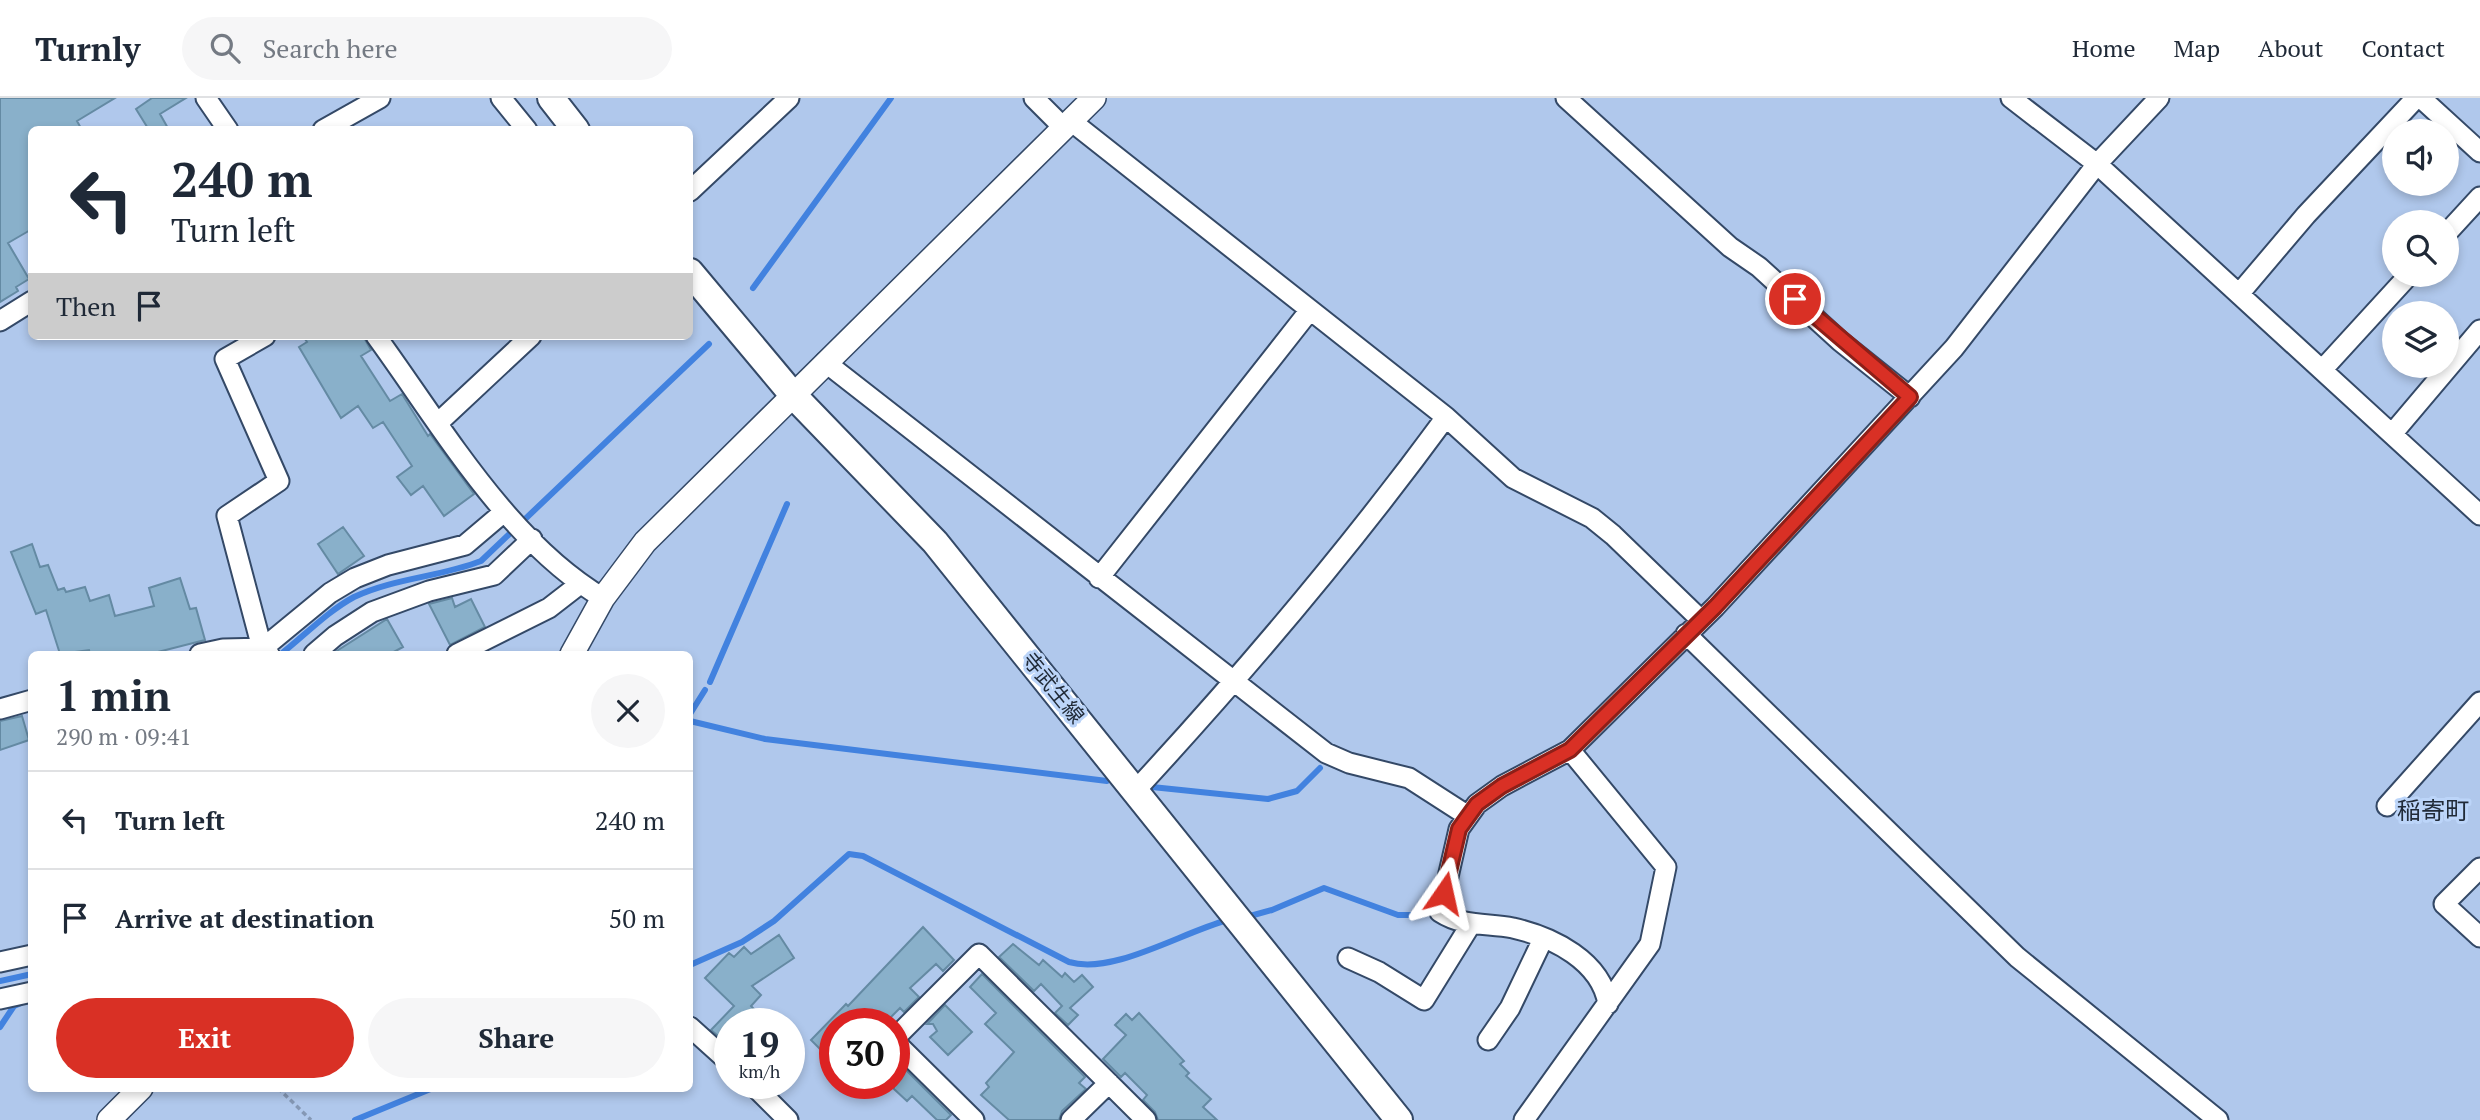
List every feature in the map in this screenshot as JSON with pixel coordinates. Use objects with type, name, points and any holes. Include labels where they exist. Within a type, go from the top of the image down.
[{"type":"main road","points":[[551,98],[573,126]]},
{"type":"main road","name":"寺武生線","points":[[693,276],[793,395],[935,542],[1399,1120]]},
{"type":"street","points":[[206,98],[225,126]]},
{"type":"street","points":[[330,126],[380,98]]},
{"type":"street","points":[[501,98],[524,126]]},
{"type":"street","points":[[693,188],[789,98]]},
{"type":"street","points":[[1034,98],[1446,417],[1513,478],[1592,519],[1613,535],[1701,620]]},
{"type":"street","points":[[574,651],[603,597],[645,542],[1094,98]]},
{"type":"street","points":[[1566,98],[1730,247],[1759,267],[1840,341],[1910,397]]},
{"type":"street","points":[[2011,98],[2097,164],[2480,515]]},
{"type":"street","points":[[1608,1004],[1605,985],[1590,965],[1543,939],[1514,929],[1455,921],[1440,912],[1453,847],[1468,816],[1487,795],[1570,750],[1701,620],[1954,348],[2097,164],[2159,98]]},
{"type":"street","points":[[2239,294],[2306,215],[2418,98],[2480,152]]},
{"type":"street","points":[[2459,220],[2480,197]]},
{"type":"street","points":[[2322,370],[2398,287]]},
{"type":"street","points":[[0,321],[28,304]]},
{"type":"street","points":[[1099,578],[1310,310]]},
{"type":"street","points":[[2392,434],[2480,330]]},
{"type":"street","points":[[258,340],[225,359],[279,481],[227,516],[263,651]]},
{"type":"street","points":[[379,340],[507,515],[580,584],[603,597]]},
{"type":"street","points":[[439,422],[527,340]]},
{"type":"street","points":[[825,362],[1332,757],[1409,778],[1468,816]]},
{"type":"street","points":[[1135,791],[1234,683],[1404,475],[1446,417]]},
{"type":"street","points":[[264,651],[348,582],[388,565],[465,545],[507,515]]},
{"type":"street","points":[[318,651],[372,612],[429,591],[494,575],[530,537]]},
{"type":"street","points":[[463,651],[549,608],[580,584]]},
{"type":"street","points":[[1686,634],[2017,957],[2218,1120]]},
{"type":"street","points":[[214,651],[250,651]]},
{"type":"street","points":[[0,709],[28,701]]},
{"type":"street","points":[[2387,806],[2480,702]]},
{"type":"street","points":[[1524,1120],[1650,944],[1666,867],[1570,750]]},
{"type":"street","points":[[2480,869],[2444,904],[2480,937]]},
{"type":"street","points":[[1348,958],[1379,972],[1424,1000],[1471,924]]},
{"type":"street","points":[[1488,1040],[1510,1008],[1543,939]]},
{"type":"street","points":[[910,1024],[979,954],[1146,1120]]},
{"type":"street","points":[[0,962],[28,956]]},
{"type":"street","points":[[0,999],[28,993]]},
{"type":"street","points":[[693,1030],[714,1049]]},
{"type":"street","points":[[910,1056],[974,1120]]},
{"type":"street","points":[[1072,1120],[1108,1083]]},
{"type":"street","points":[[109,1120],[137,1092]]},
{"type":"street","points":[[767,1099],[788,1120]]},
{"type":"path","points":[[282,1092],[311,1120]]},
{"type":"building","points":[[0,98],[115,98],[77,121],[80,126],[28,126],[28,231],[8,243],[28,280],[16,287],[18,291],[0,302]]},
{"type":"building","points":[[152,98],[186,98],[160,114],[167,126],[147,126],[136,109]]},
{"type":"building","points":[[306,340],[365,340],[371,350],[361,356],[390,401],[402,394],[428,436],[430,434],[474,494],[444,516],[423,486],[411,495],[397,477],[412,466],[383,422],[373,428],[358,406],[341,418],[299,347],[307,342]]},
{"type":"building","points":[[343,527],[364,556],[338,574],[318,544]]},
{"type":"building","points":[[32,544],[40,567],[48,565],[58,590],[64,588],[66,592],[85,587],[90,601],[109,595],[115,616],[154,606],[149,588],[180,578],[190,609],[196,608],[205,640],[162,651],[59,651],[46,610],[36,614],[11,552]]},
{"type":"building","points":[[452,598],[455,607],[471,599],[485,627],[450,645],[429,604]]},
{"type":"building","points":[[387,619],[403,647],[396,651],[337,651]]},
{"type":"building","points":[[22,716],[28,740],[0,750],[0,721]]},
{"type":"building","points":[[923,927],[954,960],[943,971],[936,964],[910,988],[919,997],[908,1008],[842,1008],[846,1004],[848,1006]]},
{"type":"building","points":[[779,935],[794,958],[752,986],[761,995],[751,1006],[753,1008],[732,1008],[734,1006],[705,978],[729,953],[734,957],[744,947],[751,954]]},
{"type":"building","points":[[1013,944],[1039,965],[1043,960],[1062,977],[1065,973],[1074,982],[1082,975],[1093,987],[1070,1008],[1078,1015],[1068,1025],[1055,1013],[1062,1006],[1041,984],[1034,991],[999,957]]},
{"type":"building","points":[[982,974],[1085,1077],[1079,1083],[1086,1089],[1062,1111],[1059,1120],[1009,1120],[981,1095],[989,1087],[986,1083],[1014,1052],[985,1024],[996,1013],[970,987]]},
{"type":"building","points":[[945,1005],[972,1032],[948,1055],[930,1037],[937,1031],[933,1024],[927,1024]]},
{"type":"building","points":[[1139,1013],[1184,1061],[1180,1064],[1189,1073],[1186,1076],[1211,1099],[1203,1107],[1217,1120],[1158,1120],[1155,1112],[1143,1100],[1147,1095],[1125,1073],[1121,1077],[1103,1059],[1126,1035],[1115,1025],[1126,1014],[1132,1020]]},
{"type":"building","points":[[819,1032],[819,1048],[811,1040]]},
{"type":"building","points":[[910,1074],[951,1115],[946,1120],[937,1120],[912,1096],[910,1098]]},
{"type":"waterway","points":[[753,288],[891,98]]},
{"type":"waterway","points":[[285,651],[326,616],[354,597],[385,586],[481,561],[709,344]]},
{"type":"waterway","points":[[710,682],[787,504]]},
{"type":"waterway","points":[[693,709],[705,690]]},
{"type":"waterway","points":[[693,722],[765,739],[1107,781]]},
{"type":"waterway","points":[[1152,787],[1268,799],[1297,791],[1320,768]]},
{"type":"waterway","points":[[693,964],[742,942],[774,921],[849,854],[863,856],[1069,962],[1106,963],[1127,958],[1228,920]]},
{"type":"waterway","points":[[1250,916],[1272,910],[1324,888],[1398,915],[1421,915]]},
{"type":"waterway","points":[[0,981],[28,975]]},
{"type":"waterway","points":[[0,1027],[14,1006],[21,1003]]},
{"type":"waterway","points":[[355,1120],[423,1092]]},
{"type":"district","name":"稲寄町","points":[[2433,811]]},
{"type":"route","points":[[1444,893],[1459,829],[1477,804],[1502,786],[1570,750],[1715,607],[1910,397],[1880,370],[1840,341],[1795,299]]}]
